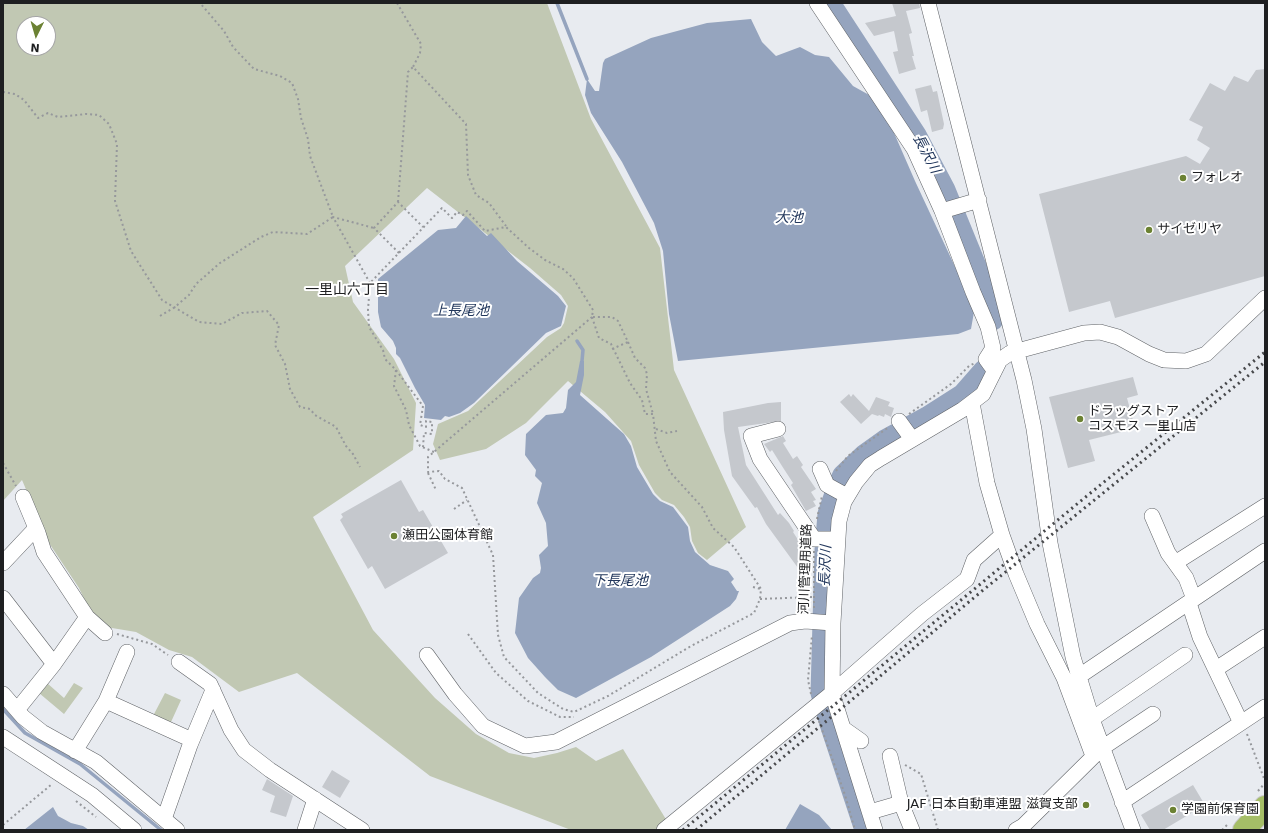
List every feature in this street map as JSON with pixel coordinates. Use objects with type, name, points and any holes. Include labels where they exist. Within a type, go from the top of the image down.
[{"type":"highway","points":[[1244,830],[1265,807]]},
{"type":"street","points":[[817,3],[914,149],[942,211],[972,292],[988,327],[993,348],[987,388],[972,403],[870,465],[846,495],[841,511],[833,623],[832,693],[875,830]]},
{"type":"street","points":[[928,3],[1017,351],[1034,429],[1052,551],[1068,636],[1078,677],[1092,718],[1098,752]]},
{"type":"street","points":[[942,211],[979,200]]},
{"type":"street","points":[[990,365],[1017,351],[1084,333],[1100,332],[1118,337],[1149,354],[1164,360],[1186,361],[1206,354],[1265,298]]},
{"type":"street","points":[[972,403],[987,483],[1002,535],[1016,574],[1036,624],[1064,678],[1122,802],[1133,830]]},
{"type":"street","points":[[899,421],[912,439]]},
{"type":"street","points":[[778,429],[751,436],[760,459],[814,539],[838,539]]},
{"type":"street","points":[[820,469],[828,485],[846,495]]},
{"type":"street","points":[[22,497],[36,528],[44,552],[87,617],[105,633]]},
{"type":"street","points":[[1175,563],[1265,506]]},
{"type":"street","points":[[1152,516],[1168,553],[1186,578],[1200,637],[1241,723]]},
{"type":"street","points":[[3,563],[36,528]]},
{"type":"street","points":[[664,830],[832,693],[922,614],[967,579],[974,560],[1002,535]]},
{"type":"street","points":[[1078,677],[1265,551]]},
{"type":"street","points":[[3,598],[54,664]]},
{"type":"street","points":[[427,655],[455,694],[483,726],[525,746],[556,742],[812,613],[833,623]]},
{"type":"street","points":[[17,710],[54,664],[87,617]]},
{"type":"street","points":[[1216,669],[1265,637]]},
{"type":"street","points":[[75,751],[106,701],[127,652]]},
{"type":"street","points":[[1092,718],[1185,656]]},
{"type":"street","points":[[180,662],[210,684],[232,730],[244,750],[270,770],[315,799],[343,824],[362,830]]},
{"type":"street","points":[[164,819],[192,740],[213,690]]},
{"type":"street","points":[[3,694],[17,710],[42,732],[96,762],[177,830]]},
{"type":"street","points":[[106,701],[192,740]]},
{"type":"street","points":[[1122,802],[1265,707]]},
{"type":"street","points":[[1016,830],[1023,826],[1098,752],[1153,714]]},
{"type":"street","points":[[844,729],[861,741]]},
{"type":"street","points":[[3,737],[92,795],[134,830]]},
{"type":"street","points":[[890,756],[901,803],[912,830]]},
{"type":"street","points":[[305,830],[315,799]]},
{"type":"street","points":[[870,812],[901,803]]},
{"type":"path","points":[[200,3],[224,32],[233,47],[254,69],[280,76],[292,83],[298,99],[301,118],[308,138],[310,156],[333,217],[370,283],[368,310],[369,327],[383,350],[385,359],[396,370],[423,406],[420,425],[426,427],[426,421],[432,422],[432,434],[424,433],[422,447]]},
{"type":"path","points":[[374,228],[398,202],[408,72],[413,67],[420,54],[421,44],[397,3]]},
{"type":"path","points":[[413,67],[466,124],[468,175],[476,195],[489,204],[506,227],[529,248],[545,260],[563,268],[573,278],[593,310],[592,317],[599,338],[610,344],[642,400],[645,414],[653,414]]},
{"type":"path","points":[[3,92],[15,94],[24,100],[38,118],[48,113],[58,117],[86,114],[99,115],[109,124],[118,144],[115,201],[131,251],[162,300],[199,322],[222,324],[242,313],[267,311],[279,325],[275,345],[285,364],[290,388],[300,406],[310,409],[315,415],[336,427],[346,446],[353,454],[360,467]]},
{"type":"path","points":[[398,202],[424,228]]},
{"type":"path","points":[[370,283],[442,208],[452,218],[457,212],[463,216],[467,211],[485,231],[506,227]]},
{"type":"path","points":[[160,316],[175,307],[189,295],[196,284],[220,263],[261,237],[273,232],[307,234],[333,217],[374,228],[399,253]]},
{"type":"path","points":[[428,472],[439,471],[445,479],[462,488],[493,555],[498,635],[504,657],[538,693],[563,709],[574,712],[608,696],[691,646],[754,613],[760,599],[761,588],[734,547],[713,528],[702,507],[670,472],[656,441],[656,428],[646,389],[647,374],[645,368],[635,358],[618,321],[612,317],[592,317],[428,457],[428,472],[436,490]]},
{"type":"path","points":[[612,349],[628,342]]},
{"type":"path","name":"河川管理用道路","points":[[855,830],[845,795],[814,707],[808,680],[814,597],[814,539],[822,493],[848,456],[952,384],[968,366],[990,365]]},
{"type":"path","points":[[396,370],[394,386],[406,410],[409,425],[420,446],[434,452]]},
{"type":"path","points":[[656,428],[667,433],[677,431]]},
{"type":"path","points":[[3,463],[22,497]]},
{"type":"path","points":[[454,509],[467,500]]},
{"type":"path","points":[[753,587],[761,588]]},
{"type":"path","points":[[760,599],[814,597]]},
{"type":"path","points":[[105,633],[127,636],[152,644],[180,662]]},
{"type":"path","points":[[468,634],[496,673],[528,701],[560,717],[581,717]]},
{"type":"path","points":[[1241,723],[1248,736],[1265,781]]},
{"type":"path","points":[[3,825],[52,783],[58,788]]},
{"type":"path","points":[[70,797],[101,821]]},
{"type":"green space","points":[[3,3],[547,3],[591,119],[660,248],[674,370],[746,527],[707,560],[698,553],[692,541],[690,527],[674,505],[662,500],[655,493],[639,465],[631,441],[605,412],[568,381],[526,423],[486,449],[440,460],[433,444],[438,424],[468,411],[547,337],[561,328],[564,323],[568,306],[561,295],[530,268],[427,188],[345,266],[353,302],[394,359],[416,403],[413,450],[313,517],[373,630],[435,698],[476,734],[509,753],[534,758],[576,747],[596,761],[623,749],[667,821],[657,830],[571,830],[430,776],[297,673],[239,692],[192,657],[169,650],[136,632],[106,627],[90,611],[79,588],[49,543],[22,480],[3,501]]},
{"type":"green space","points":[[47,683],[64,698],[74,683],[83,688],[64,714],[39,693]]},
{"type":"green space","points":[[165,693],[181,700],[171,722],[153,716]]},
{"type":"water","name":"大池","points":[[751,19],[762,42],[776,56],[800,47],[815,55],[829,57],[853,86],[871,96],[891,126],[971,301],[974,312],[971,329],[958,334],[678,361],[669,314],[663,251],[654,223],[622,162],[591,113],[585,95],[587,79],[595,91],[599,91],[603,63],[605,59],[651,38],[707,23]]},
{"type":"water","name":"上長尾池","points":[[466,216],[487,236],[491,233],[517,261],[558,296],[566,306],[561,326],[546,333],[474,403],[460,413],[449,417],[445,416],[441,420],[424,418],[425,405],[400,358],[396,354],[396,348],[393,341],[381,327],[378,312],[378,279],[438,230],[456,228]]},
{"type":"water","name":"下長尾池","points":[[580,361],[584,361],[584,375],[580,395],[624,434],[631,446],[637,467],[653,494],[660,501],[673,507],[688,527],[690,541],[695,552],[710,565],[728,571],[734,579],[731,582],[737,591],[739,591],[736,599],[730,606],[651,657],[576,698],[558,690],[545,677],[528,658],[515,633],[519,598],[533,578],[540,573],[541,568],[539,555],[548,546],[546,523],[537,503],[542,483],[535,476],[536,470],[525,455],[526,434],[546,415],[563,413],[566,408],[568,390],[576,382]]},
{"type":"water","points":[[800,804],[819,815],[832,830],[785,830]]},
{"type":"water","points":[[53,807],[58,816],[89,830],[24,830]]},
{"type":"building","points":[[892,3],[919,3],[920,8],[906,11],[912,33],[909,34],[914,56],[912,56],[916,69],[899,74],[893,52],[898,51],[894,31],[874,36],[865,23],[896,16]]},
{"type":"building","name":"フォレオ","points":[[1265,69],[1265,276],[1115,318],[1110,301],[1069,312],[1039,194],[1186,156],[1200,164],[1210,148],[1197,140],[1203,127],[1189,120],[1210,83],[1225,91],[1234,76],[1248,82],[1256,70]]},
{"type":"building","points":[[931,85],[933,92],[937,91],[944,124],[943,129],[932,132],[927,110],[921,112],[915,89]]},
{"type":"building","points":[[1133,377],[1138,395],[1127,398],[1134,424],[1121,432],[1089,440],[1095,461],[1068,468],[1049,397]]},
{"type":"building","points":[[849,394],[851,397],[853,394],[869,411],[876,397],[890,402],[888,406],[894,408],[891,417],[885,414],[884,417],[872,414],[861,424],[840,402]]},
{"type":"building","points":[[781,402],[781,421],[738,427],[746,465],[778,515],[780,513],[789,523],[804,549],[801,552],[806,562],[798,568],[766,524],[757,507],[755,508],[732,476],[724,430],[723,412],[768,403]]},
{"type":"building","points":[[783,436],[786,441],[783,443],[793,459],[797,456],[803,465],[801,467],[816,489],[811,492],[816,500],[813,501],[816,506],[806,511],[791,485],[793,483],[772,450],[770,452],[764,444]]},
{"type":"building","name":"瀬田公園体育館","points":[[401,480],[419,512],[423,510],[448,553],[385,589],[372,566],[368,569],[340,520],[343,517],[341,514]]},
{"type":"building","points":[[332,770],[350,781],[340,798],[322,787]]},
{"type":"building","points":[[267,779],[293,796],[286,817],[270,812],[275,796],[262,790]]},
{"type":"building","name":"学園前保育園","points":[[1193,785],[1205,805],[1163,830],[1150,830],[1141,815]]},
{"type":"waterway","points":[[557,3],[587,79]]},
{"type":"waterway","name":"長沢川","points":[[830,3],[916,135],[945,190],[976,266],[993,320]]},
{"type":"waterway","points":[[577,341],[583,350],[582,361]]},
{"type":"waterway","name":"長沢川","points":[[865,830],[821,693],[825,550],[828,514],[843,475],[864,455],[885,440],[927,417],[963,394],[984,370]]},
{"type":"waterway","points":[[3,709],[25,733],[80,764],[161,830]]},
{"type":"railway","points":[[683,830],[1088,495],[1265,352]]},
{"type":"railway","points":[[696,830],[982,591],[1265,362]]},
{"type":"place","name":"フォレオ","points":[[1183,178]]},
{"type":"place","name":"サイゼリヤ","points":[[1149,230]]},
{"type":"place","name":"ドラッグストア コスモス 一里山店","points":[[1080,419]]},
{"type":"place","name":"瀬田公園体育館","points":[[394,536]]},
{"type":"place","name":"JAF 日本自動車連盟 滋賀支部","points":[[1086,805]]},
{"type":"place","name":"学園前保育園","points":[[1173,810]]},
{"type":"district","name":"一里山六丁目","points":[[347,290]]}]
